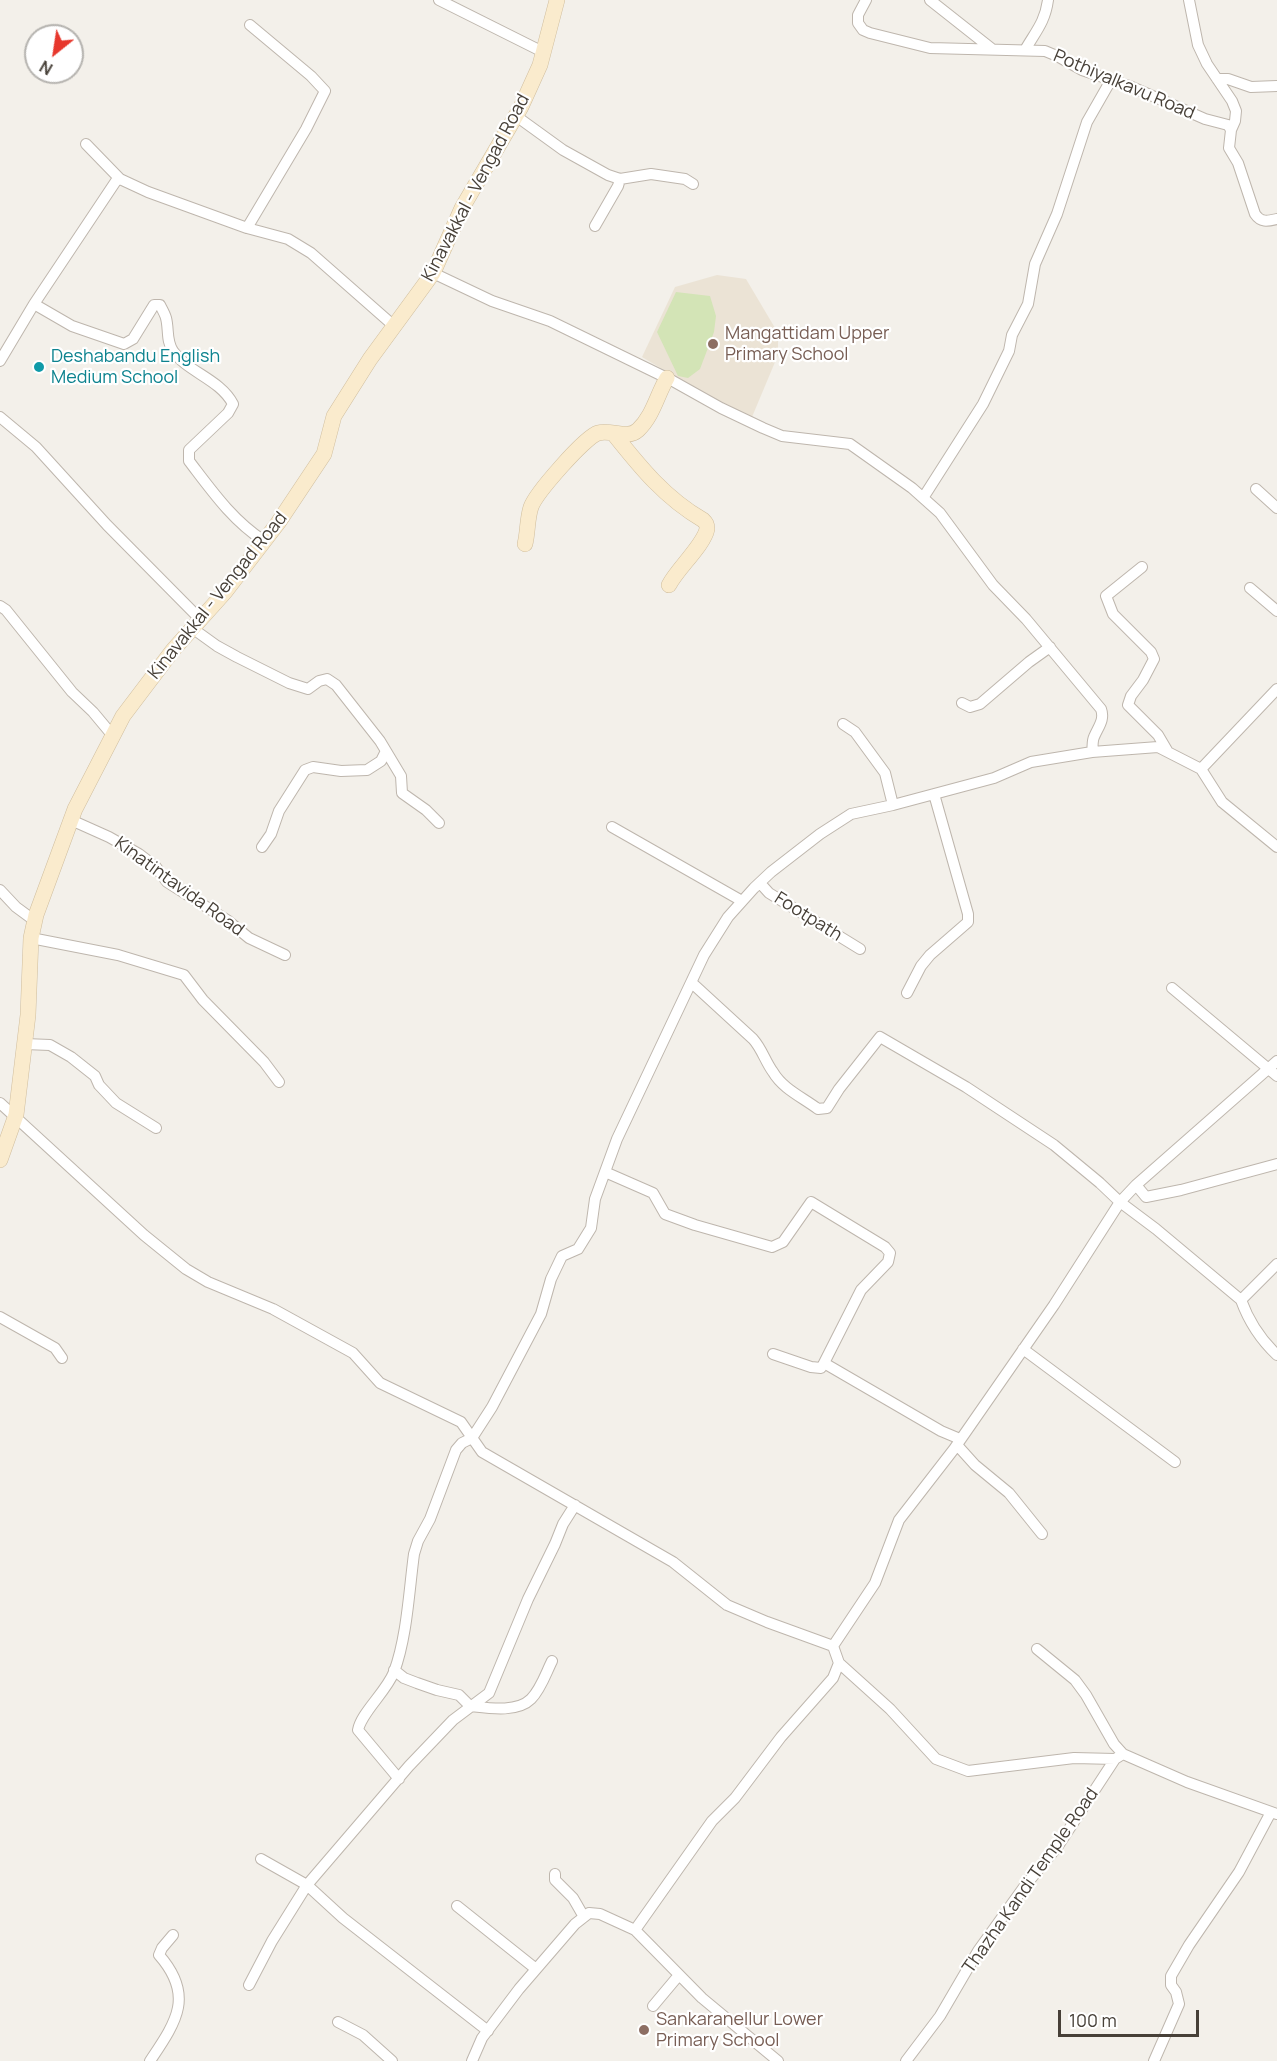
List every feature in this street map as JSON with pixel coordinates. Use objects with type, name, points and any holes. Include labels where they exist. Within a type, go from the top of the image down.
[{"type":"main road","name":"Kinavakkal - Vengad Road","points":[[0,1160],[16,1115],[28,1016],[31,938],[71,820],[123,716],[173,650],[225,592],[264,541],[324,454],[334,416],[370,359],[433,273],[462,208],[516,116],[540,65],[557,0]]},
{"type":"main road","points":[[525,544],[531,507],[537,495],[556,472],[597,433],[627,435],[636,432],[654,408],[667,378]]},
{"type":"main road","points":[[613,433],[649,478],[673,500],[706,524],[707,530],[701,541],[669,585]]},
{"type":"street","points":[[439,0],[543,52]]},
{"type":"street","name":"Pothiyalkavu Road","points":[[866,0],[858,19],[863,30],[930,48],[1045,51],[1082,70],[1205,119],[1228,125],[1231,130]]},
{"type":"street","points":[[930,0],[992,49]]},
{"type":"street","points":[[1025,50],[1046,15],[1048,0]]},
{"type":"street","points":[[1189,0],[1198,45],[1236,111],[1229,148],[1238,163],[1255,214],[1265,222],[1277,219]]},
{"type":"street","points":[[247,228],[306,129],[325,91],[311,76],[250,25]]},
{"type":"street","points":[[1217,79],[1251,87],[1277,86]]},
{"type":"street","points":[[923,498],[983,404],[1009,351],[1012,335],[1028,304],[1035,264],[1057,214],[1087,122],[1111,80]]},
{"type":"street","points":[[516,116],[563,150],[608,175],[620,179],[651,174],[685,179],[693,184]]},
{"type":"street","points":[[86,144],[120,179],[148,192],[247,228],[288,239],[311,253],[394,326]]},
{"type":"street","points":[[0,361],[34,304],[116,181],[120,179]]},
{"type":"street","points":[[595,226],[620,179]]},
{"type":"street","points":[[433,273],[492,302],[550,321],[667,378],[729,412],[782,435],[850,444],[940,513],[993,585],[1026,619],[1085,689],[1103,715],[1093,739],[1092,752]]},
{"type":"street","points":[[34,304],[72,326],[124,344],[133,339],[154,306],[160,305],[166,317],[167,336],[173,351],[189,366],[212,381],[229,397],[233,405],[228,413],[189,450],[189,461],[227,512],[264,541]]},
{"type":"street","points":[[0,417],[36,447],[217,646],[308,689],[319,681],[327,679],[336,685],[380,741],[401,776],[402,793],[426,810],[439,823]]},
{"type":"street","points":[[1256,489],[1277,508]]},
{"type":"street","points":[[1142,567],[1106,596],[1113,614],[1151,652],[1154,659],[1131,696],[1128,705],[1158,735],[1168,753]]},
{"type":"street","points":[[1250,588],[1277,611]]},
{"type":"street","points":[[0,606],[6,610],[72,692],[113,736]]},
{"type":"street","points":[[962,703],[970,707],[980,704],[1050,647]]},
{"type":"street","points":[[1201,770],[1277,689]]},
{"type":"street","points":[[843,724],[855,732],[885,773],[894,806]]},
{"type":"street","points":[[399,1779],[358,1730],[360,1721],[378,1699],[394,1670],[399,1655],[414,1554],[418,1541],[430,1519],[456,1450],[462,1443],[472,1438],[492,1407],[541,1314],[551,1279],[562,1256],[578,1249],[591,1228],[596,1199],[617,1138],[704,955],[728,917],[742,901],[760,883],[820,834],[851,814],[894,806],[994,778],[1031,762],[1092,752],[1158,747],[1201,770],[1222,802],[1277,847]]},
{"type":"street","points":[[262,847],[271,834],[279,811],[305,770],[313,767],[341,771],[367,770],[381,761],[386,751]]},
{"type":"street","points":[[907,993],[921,966],[930,955],[968,922],[965,903],[934,794]]},
{"type":"street","name":"Kinatintavida Road","points":[[71,820],[139,854],[156,867],[167,882],[227,920],[249,938],[285,955]]},
{"type":"street","points":[[612,827],[742,901]]},
{"type":"street","name":"Footpath","points":[[760,883],[769,893],[860,949]]},
{"type":"street","points":[[0,890],[35,921]]},
{"type":"street","points":[[31,938],[118,955],[184,975],[203,1000],[264,1062],[279,1082]]},
{"type":"street","points":[[692,984],[753,1039],[774,1074],[787,1088],[818,1109],[827,1108],[880,1037],[958,1082],[1053,1145],[1242,1300],[1247,1317],[1262,1341],[1277,1355]]},
{"type":"street","points":[[1172,988],[1277,1076]]},
{"type":"street","points":[[25,1044],[50,1045],[71,1057],[95,1076],[99,1085],[116,1103],[156,1128]]},
{"type":"street","points":[[833,1646],[875,1583],[899,1521],[958,1442],[1054,1305],[1120,1202],[1136,1185],[1277,1061]]},
{"type":"street","points":[[0,1102],[144,1235],[186,1269],[208,1282],[273,1309],[353,1353],[380,1383],[461,1422],[482,1452],[673,1562],[727,1605],[833,1646]]},
{"type":"street","points":[[1136,1185],[1146,1197],[1277,1164]]},
{"type":"street","points":[[605,1172],[653,1193],[665,1214],[772,1248],[783,1242],[811,1202],[885,1247],[890,1253],[888,1262],[861,1290],[821,1368],[811,1367],[773,1354]]},
{"type":"street","points":[[1242,1300],[1277,1264]]},
{"type":"street","points":[[0,1317],[55,1348],[62,1358]]},
{"type":"street","points":[[1023,1349],[1175,1462]]},
{"type":"street","points":[[824,1363],[958,1442],[975,1465],[1009,1493],[1042,1534]]},
{"type":"street","points":[[249,1984],[272,1941],[307,1885],[453,1720],[489,1693],[528,1599],[563,1524],[575,1505]]},
{"type":"street","points":[[833,1646],[839,1663],[890,1709],[936,1759],[968,1770],[1074,1758],[1119,1757],[1274,1813],[1239,1872],[1188,1945],[1171,1976],[1171,1985],[1176,1992],[1179,2004],[1154,2061]]},
{"type":"street","points":[[1037,1648],[1075,1680],[1114,1744],[1119,1757]]},
{"type":"street","points":[[394,1670],[404,1678],[459,1695],[470,1706],[502,1709],[530,1701],[552,1661]]},
{"type":"street","points":[[635,1930],[712,1821],[735,1798],[781,1737],[833,1678],[839,1663]]},
{"type":"street","name":"Thazha Kandi Temple Road","points":[[906,2061],[940,2016],[978,1951],[1024,1887],[1058,1846],[1119,1757]]},
{"type":"street","points":[[261,1859],[307,1885],[351,1925],[488,2031]]},
{"type":"street","points":[[555,1874],[555,1880],[573,1898],[584,1917]]},
{"type":"street","points":[[457,1906],[536,1969]]},
{"type":"street","points":[[472,2061],[488,2031],[536,1969],[575,1924],[589,1913],[600,1914],[635,1930],[702,1998],[778,2061]]},
{"type":"street","points":[[150,2061],[171,2027],[179,2006],[180,1993],[159,1954],[173,1935]]},
{"type":"street","points":[[653,2006],[679,1975]]},
{"type":"street","points":[[338,2022],[363,2035],[392,2061]]},
{"type":"shaded area","name":"Mangattidam Upper Primary School","points":[[717,275],[746,279],[778,333],[778,355],[752,417],[706,395],[642,357],[675,287]]},
{"type":"green space","points":[[676,292],[710,296],[716,316],[714,332],[700,369],[688,378],[678,376],[657,332]]},
{"type":"place","name":"Mangattidam Upper Primary School","points":[[713,344]]},
{"type":"place","name":"Deshabandu English Medium School","points":[[39,367]]},
{"type":"place","name":"Sankaranellur Lower Primary School","points":[[644,2030]]}]
